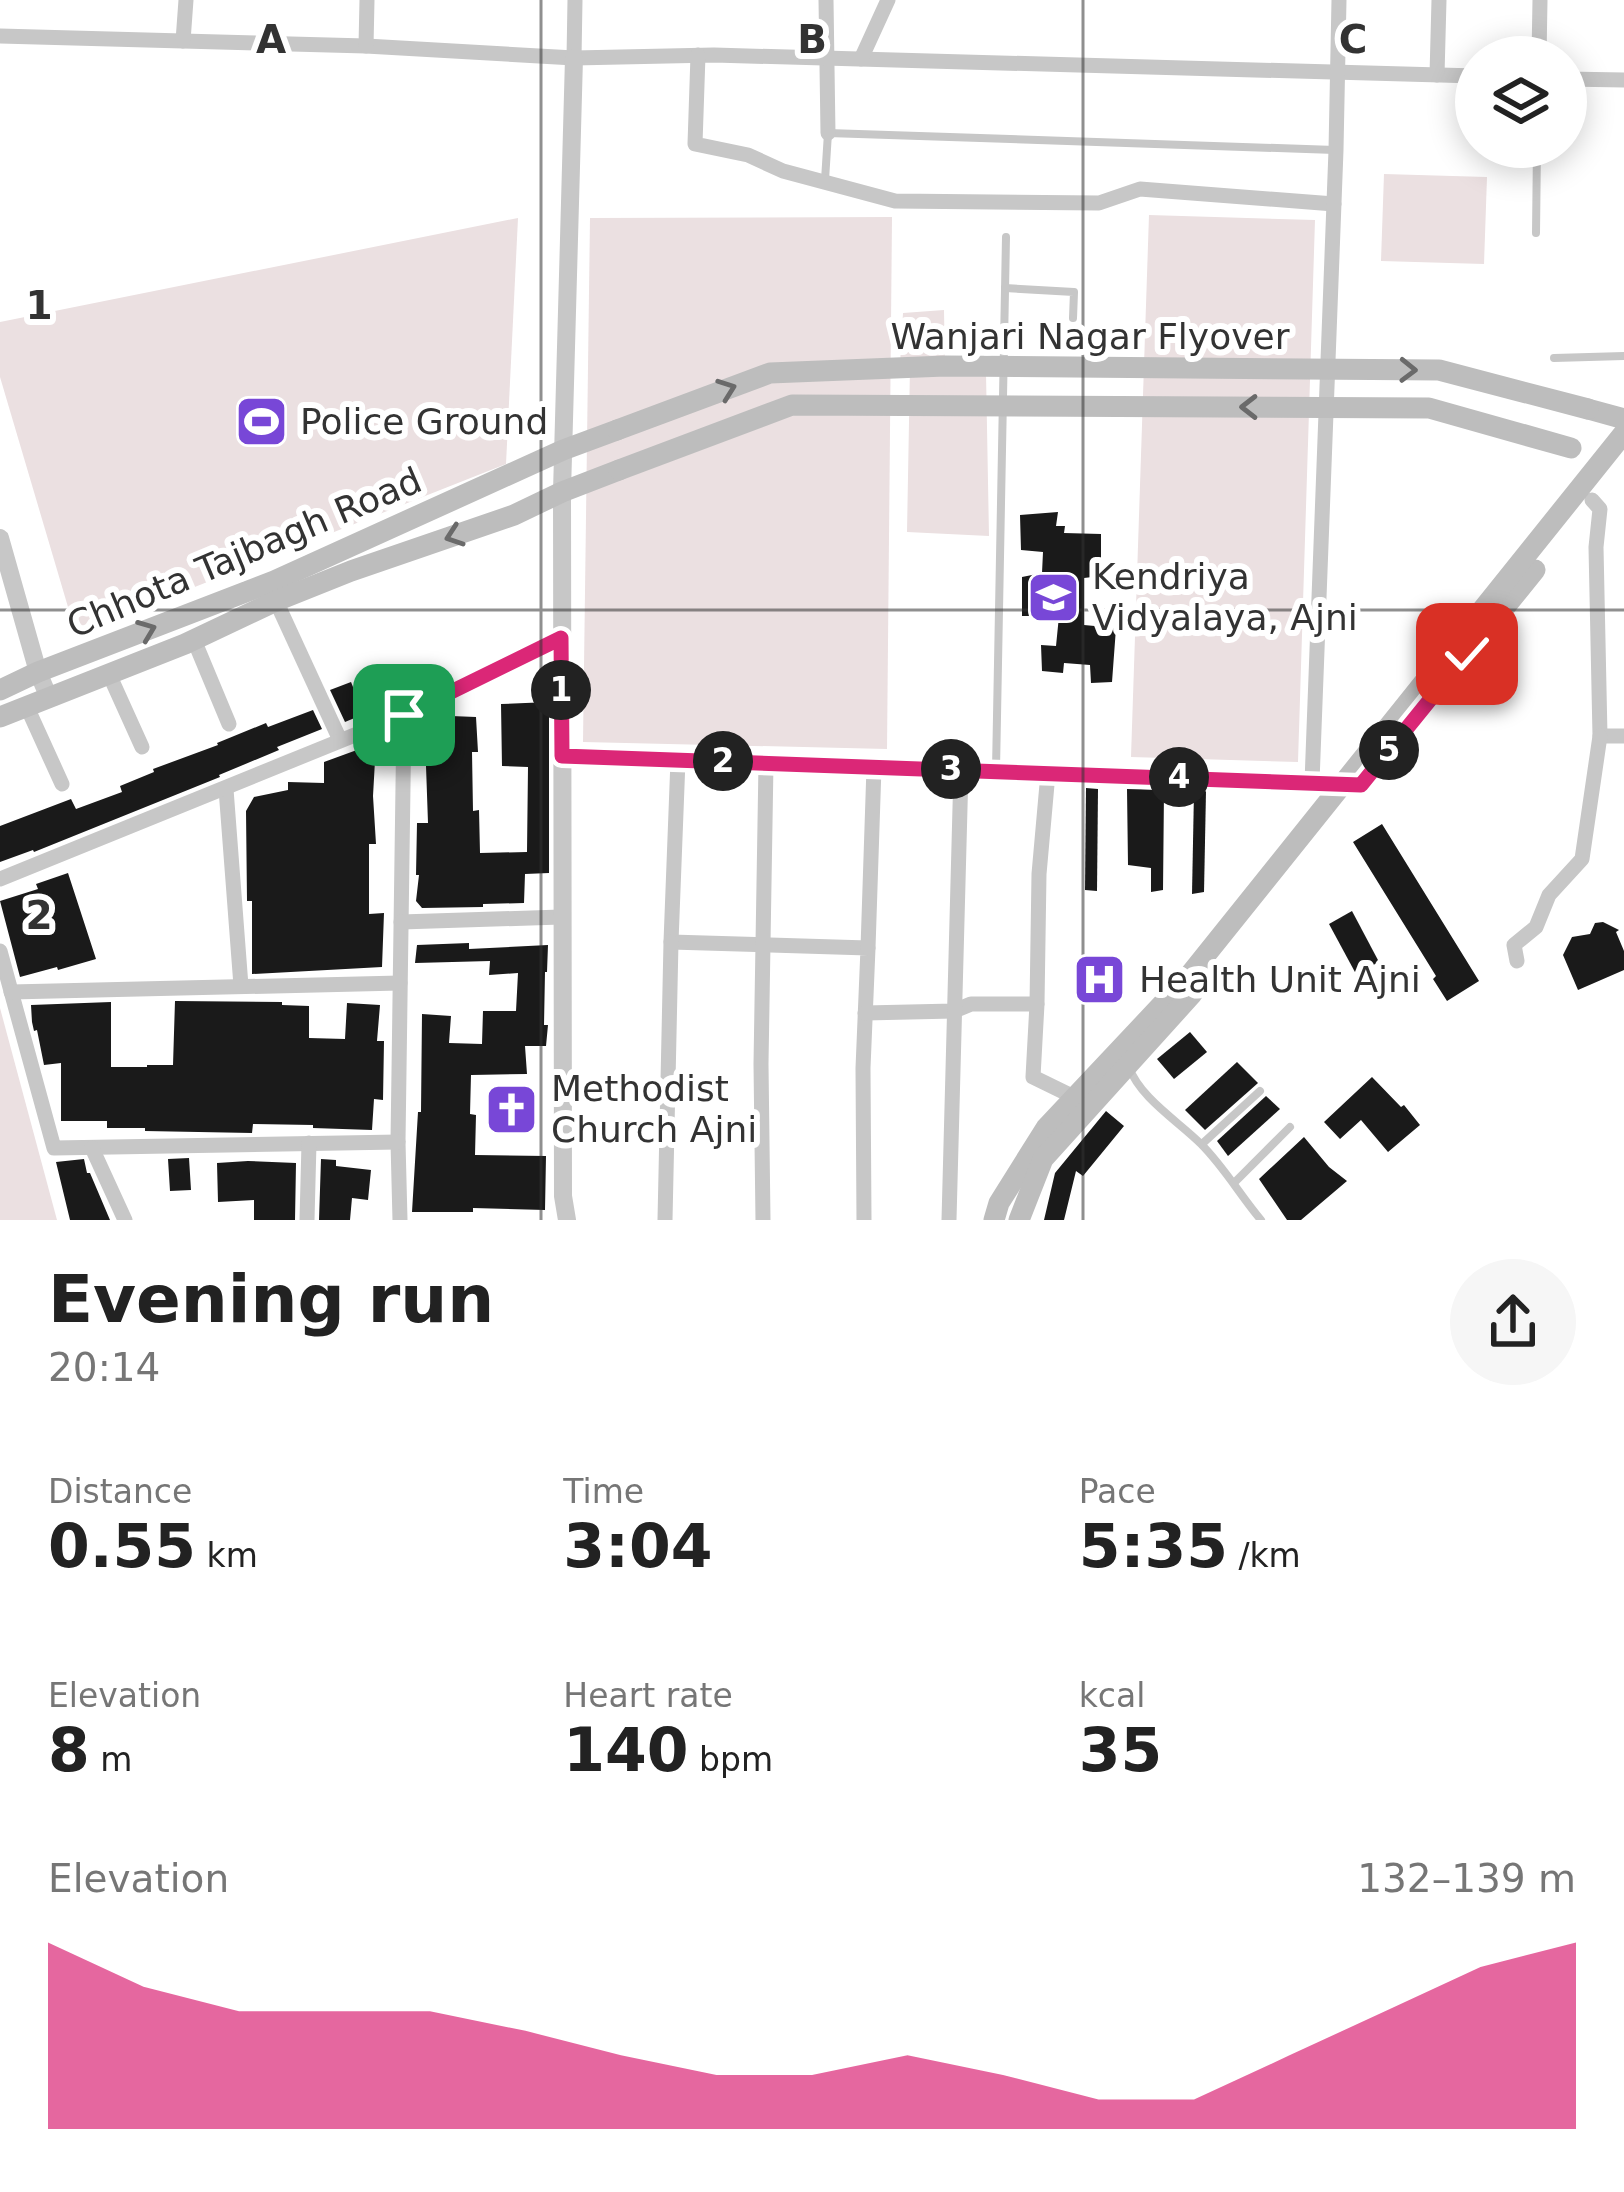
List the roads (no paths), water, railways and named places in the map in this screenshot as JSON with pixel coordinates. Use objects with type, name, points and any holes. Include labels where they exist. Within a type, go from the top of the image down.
[{"type":"main road","name":"Wanjari Nagar Flyover","points":[[563,450],[770,373],[945,366],[1438,370],[1624,419]]},
{"type":"main road","name":"Wanjari Nagar Flyover","points":[[0,717],[351,571],[514,515],[792,404],[1429,408],[1616,459]]},
{"type":"main road","points":[[994,1220],[999,1203],[1046,1128],[1188,977],[1592,500],[1616,459],[1624,433]]},
{"type":"main road","name":"Chhota Tajbagh Road","points":[[0,690],[274,581],[563,450]]},
{"type":"main road","points":[[1019,1220],[1043,1159],[1214,968],[1353,784],[1616,459]]},
{"type":"street","points":[[183,41],[186,0]]},
{"type":"street","points":[[367,0],[367,46]]},
{"type":"street","points":[[568,1220],[563,1196],[561,638],[575,0]]},
{"type":"street","points":[[826,0],[828,133]]},
{"type":"street","points":[[861,59],[888,0]]},
{"type":"street","points":[[1312,782],[1339,0]]},
{"type":"street","points":[[1437,75],[1439,0]]},
{"type":"street","points":[[1539,36],[1540,0]]},
{"type":"street","points":[[0,36],[367,46],[574,58],[698,55],[1455,75]]},
{"type":"street","points":[[698,55],[695,144],[748,155],[783,171],[895,201],[1099,202],[1140,189],[1334,204]]},
{"type":"street","points":[[1587,79],[1624,80]]},
{"type":"street","points":[[1517,961],[1514,945],[1536,927],[1549,895],[1582,859],[1600,736],[1596,547],[1600,509],[1592,500]]},
{"type":"street","points":[[1,545],[38,672],[38,702],[62,784]]},
{"type":"street","points":[[276,602],[340,740]]},
{"type":"street","points":[[0,878],[404,715],[561,638]]},
{"type":"street","points":[[194,640],[230,724]]},
{"type":"street","points":[[109,674],[142,747]]},
{"type":"street","points":[[400,1220],[404,715]]},
{"type":"street","points":[[1600,736],[1624,736]]},
{"type":"street","points":[[562,756],[1353,784]]},
{"type":"street","points":[[665,1220],[677,760]]},
{"type":"street","points":[[764,1220],[761,1064],[766,763]]},
{"type":"street","points":[[864,1220],[874,766]]},
{"type":"street","points":[[949,1220],[961,770]]},
{"type":"street","points":[[1048,773],[1039,874],[1033,1077],[1074,1097]]},
{"type":"street","points":[[226,789],[241,986]]},
{"type":"street","points":[[401,922],[561,916]]},
{"type":"street","points":[[671,942],[868,948]]},
{"type":"street","points":[[0,951],[54,1148],[398,1142]]},
{"type":"street","points":[[11,992],[400,983]]},
{"type":"street","points":[[865,1013],[1037,1004]]},
{"type":"street","points":[[307,1220],[309,1143]]},
{"type":"street","points":[[92,1148],[125,1220]]},
{"type":"lane","points":[[825,182],[828,133],[1336,150]]},
{"type":"lane","points":[[1536,233],[1537,168]]},
{"type":"lane","points":[[996,771],[1006,237]]},
{"type":"lane","points":[[1005,288],[1074,292],[1073,318]]},
{"type":"lane","points":[[1553,358],[1624,356]]},
{"type":"lane","points":[[1128,1066],[1154,1100],[1235,1182],[1261,1220]]},
{"type":"lane","points":[[1202,1144],[1260,1090]]},
{"type":"lane","points":[[1235,1182],[1290,1127]]},
{"type":"place","name":"Police Ground","points":[[261,421]]},
{"type":"place","name":"Kendriya Vidyalaya, Ajni","points":[[1053,597]]},
{"type":"place","name":"Health Unit Ajni","points":[[1100,979]]},
{"type":"place","name":"Methodist Church Ajni","points":[[512,1109]]}]
